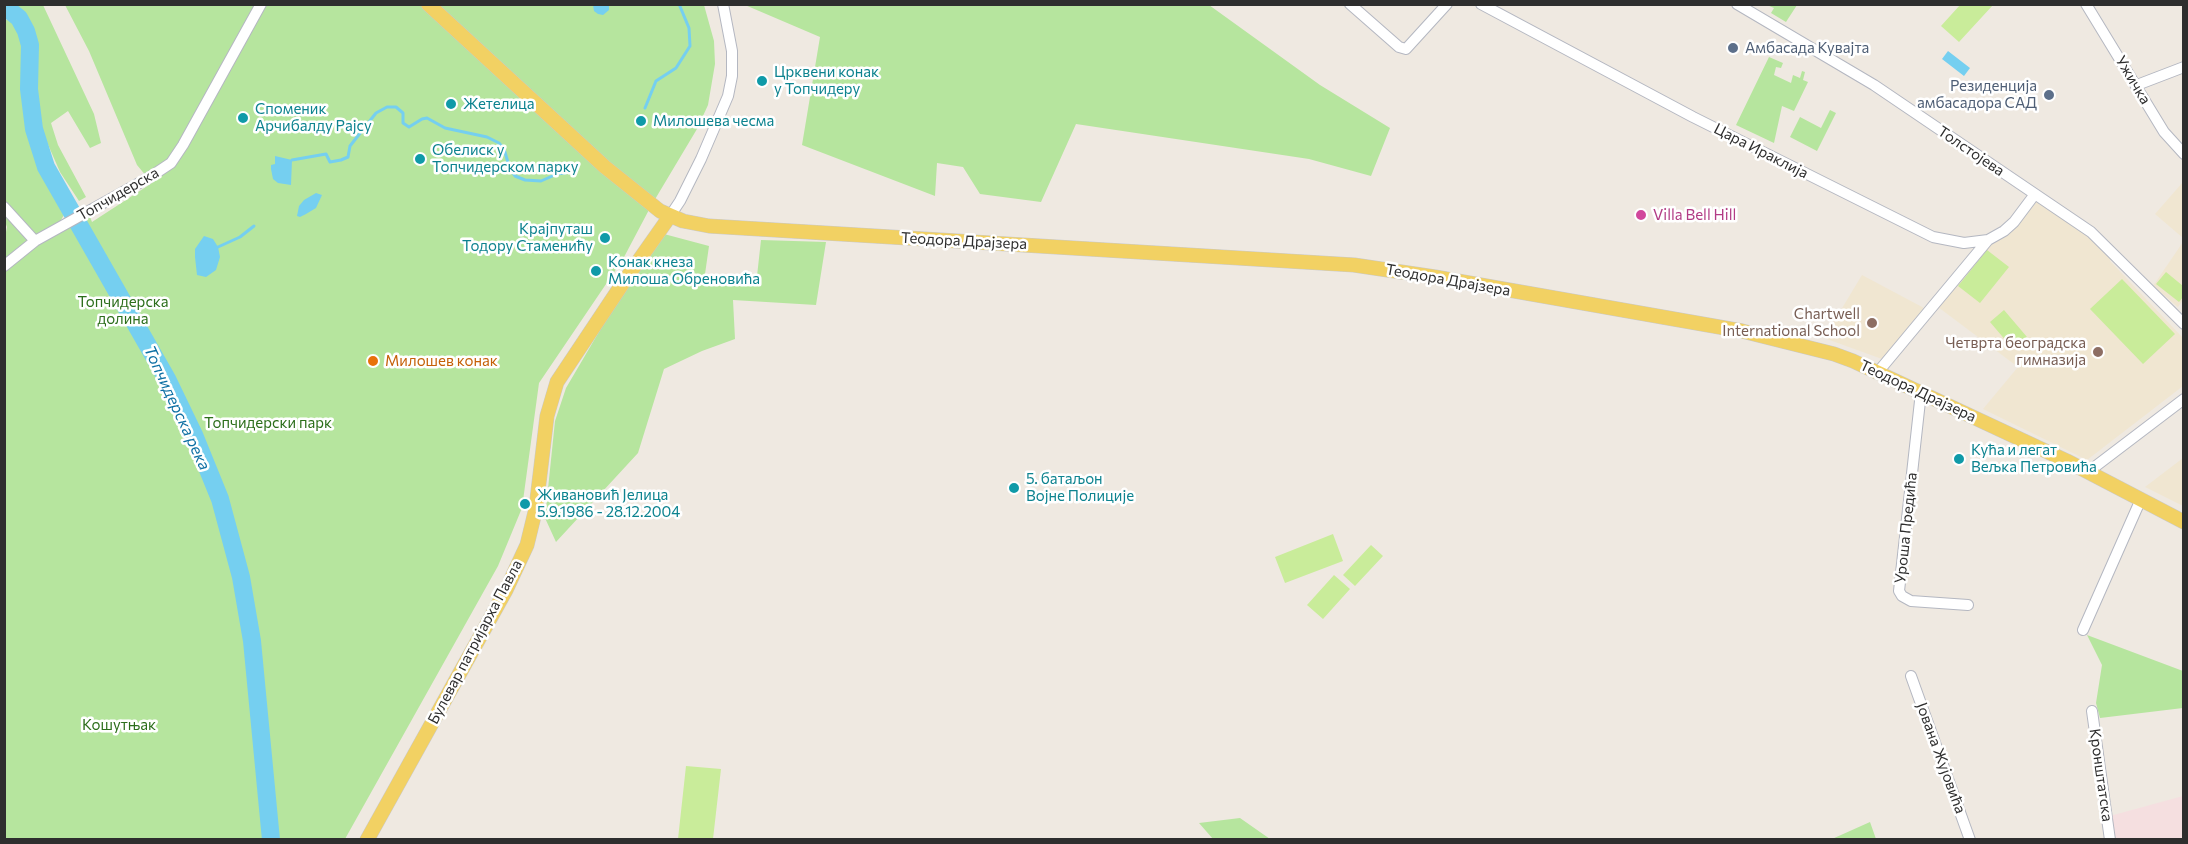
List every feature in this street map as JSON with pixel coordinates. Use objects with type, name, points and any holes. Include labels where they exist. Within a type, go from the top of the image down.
[{"type":"main road","name":"Теодора Драјзера","points":[[428,4],[605,167],[639,195],[670,216],[689,223],[1354,265],[1742,331],[1834,354],[1878,372],[2088,472],[2184,522]]},
{"type":"main road","name":"Булевар патријарха Павла","points":[[367,840],[506,590],[527,545],[536,508],[547,416],[557,382],[612,298],[670,216]]},
{"type":"street","name":"Топчидерска","points":[[4,266],[35,241],[171,163],[261,4]]},
{"type":"street","points":[[670,216],[701,159],[728,96],[732,51],[723,4]]},
{"type":"street","points":[[1350,4],[1399,47],[1406,49],[1448,4]]},
{"type":"street","name":"Цара Ираклија","points":[[1481,4],[1652,95],[1933,237],[1964,243],[1989,240]]},
{"type":"street","name":"Толстојева","points":[[1737,4],[1874,85],[2100,239],[2184,324]]},
{"type":"street","name":"Ужичка","points":[[2086,4],[2164,132],[2184,154]]},
{"type":"street","points":[[2137,85],[2184,67]]},
{"type":"street","points":[[1878,372],[1989,240],[2014,222],[2035,194]]},
{"type":"street","points":[[4,207],[35,241]]},
{"type":"street","name":"Уроша Предића","points":[[1922,392],[1899,591],[1902,596],[1911,601],[1968,605]]},
{"type":"street","points":[[2088,472],[2184,399]]},
{"type":"street","points":[[2083,630],[2141,499]]},
{"type":"street","name":"Јована Жујовића","points":[[1911,676],[1970,840]]},
{"type":"street","name":"Кронштатска","points":[[2092,711],[2110,840]]},
{"type":"shaded area","points":[[2183,182],[2183,238],[2155,214]]},
{"type":"shaded area","points":[[2038,200],[2106,248],[2113,256],[2110,261],[2183,338],[2183,386],[2087,460],[1983,409],[2018,367],[1938,307],[1988,243],[2025,216]]},
{"type":"shaded area","points":[[2183,242],[2183,300],[2178,307],[2153,286]]},
{"type":"shaded area","name":"Chartwell International School","points":[[1862,275],[1924,308],[1882,359],[1824,338]]},
{"type":"shaded area","points":[[2183,458],[2183,506],[2145,487]]},
{"type":"shaded area","points":[[2183,796],[2183,839],[2116,839],[2110,816]]},
{"type":"green space","points":[[9,5],[43,5],[94,114],[101,143],[90,148],[68,111],[51,123],[58,145],[86,197],[79,201],[60,172],[39,124],[34,86],[35,47],[30,27],[17,8]]},
{"type":"green space","name":"Топчидерски парк","points":[[65,5],[704,5],[714,41],[715,64],[708,105],[697,129],[651,206],[623,259],[539,383],[522,508],[498,566],[345,839],[5,839],[4,242],[7,227],[4,219],[4,19],[18,23],[25,45],[26,112],[42,167],[65,213],[56,229],[88,212],[92,222],[152,183],[137,165],[89,51]]},
{"type":"green space","points":[[745,5],[1209,5],[1320,85],[1390,128],[1371,176],[1309,159],[1076,124],[1041,202],[980,194],[963,167],[937,163],[935,196],[802,145],[820,37]]},
{"type":"green space","points":[[1767,5],[1797,5],[1786,22],[1771,13],[1774,8]]},
{"type":"green space","points":[[1960,5],[1993,5],[1959,42],[1941,26]]},
{"type":"green space","points":[[1769,57],[1783,63],[1781,68],[1776,67],[1774,75],[1791,83],[1793,75],[1800,78],[1802,71],[1805,72],[1803,80],[1808,82],[1794,111],[1782,106],[1774,143],[1736,125]]},
{"type":"green space","points":[[1830,110],[1836,113],[1817,151],[1790,137],[1800,117],[1821,128]]},
{"type":"green space","points":[[664,234],[709,246],[704,281],[756,285],[761,240],[826,242],[816,305],[733,300],[735,339],[664,369],[638,453],[556,542],[545,518],[555,421],[566,388],[640,262]]},
{"type":"green space","points":[[1987,250],[2009,267],[1980,303],[1958,286]]},
{"type":"green space","points":[[2166,272],[2183,286],[2183,297],[2179,302],[2156,284]]},
{"type":"green space","points":[[2122,279],[2175,334],[2143,364],[2090,309]]},
{"type":"green space","points":[[2004,310],[2027,337],[2013,349],[1990,322]]},
{"type":"green space","points":[[1333,534],[1343,561],[1285,583],[1275,557]]},
{"type":"green space","points":[[1371,545],[1383,556],[1355,586],[1343,575]]},
{"type":"green space","points":[[1334,575],[1350,589],[1323,619],[1307,605]]},
{"type":"green space","points":[[2087,635],[2183,671],[2183,708],[2100,718],[2096,703],[2102,665]]},
{"type":"green space","points":[[686,766],[721,769],[713,839],[678,839]]},
{"type":"green space","points":[[1240,818],[1270,839],[1213,839],[1199,823]]},
{"type":"green space","points":[[1870,822],[1876,839],[1832,839]]},
{"type":"water","points":[[593,5],[609,5],[609,10],[603,15],[598,14],[594,11]]},
{"type":"water","points":[[1948,51],[1970,68],[1964,76],[1942,59]]},
{"type":"water","points":[[275,156],[292,160],[291,185],[278,183],[273,179],[271,165],[275,164]]},
{"type":"water","points":[[316,193],[322,195],[316,208],[300,217],[297,216],[299,206]]},
{"type":"water","points":[[204,236],[213,239],[220,257],[216,270],[206,277],[197,275],[195,257],[195,249]]},
{"type":"waterway","points":[[645,108],[656,81],[676,68],[690,46],[689,28],[679,4]]},
{"type":"waterway","name":"Топчидерска река","points":[[4,6],[19,18],[30,45],[29,89],[34,129],[46,167],[167,379],[194,435],[220,499],[241,577],[252,641],[271,840]]},
{"type":"waterway","points":[[292,160],[326,154],[330,162],[348,157],[350,146],[376,113],[387,107],[396,107],[403,113],[403,123],[409,127],[427,118],[445,128],[487,137],[499,143],[504,149],[510,169],[515,176],[525,180],[541,181],[557,174],[571,172]]},
{"type":"waterway","points":[[218,247],[240,237],[254,226]]},
{"type":"place","name":"Амбасада Кувајта","points":[[1733,48]]},
{"type":"place","name":"Црквени конак у Топчидеру","points":[[762,81]]},
{"type":"place","name":"Резиденција амбасадора САД","points":[[2049,95]]},
{"type":"place","name":"Жетелица","points":[[451,104]]},
{"type":"place","name":"Споменик Арчибалду Рајсу","points":[[243,118]]},
{"type":"place","name":"Милошева чесма","points":[[641,121]]},
{"type":"place","name":"Обелиск у Топчидерском парку","points":[[420,159]]},
{"type":"place","name":"Villa Bell Hill","points":[[1641,215]]},
{"type":"place","name":"Крајпуташ Тодору Стаменићу","points":[[605,238]]},
{"type":"place","name":"Конак кнеза Милоша Обреновића","points":[[596,271]]},
{"type":"place","name":"Chartwell International School","points":[[1872,323]]},
{"type":"place","name":"Четврта београдска гимназија","points":[[2098,352]]},
{"type":"place","name":"Милошев конак","points":[[373,361]]},
{"type":"place","name":"Кућа и легат Вељка Петровића","points":[[1959,459]]},
{"type":"place","name":"5. батаљон Војне Полиције","points":[[1014,488]]},
{"type":"place","name":"Живановић Јелица 5.9.1986 - 28.12.2004","points":[[525,504]]},
{"type":"park label","name":"Топчидерска долина","points":[[123,310]]},
{"type":"park label","name":"Кошутњак","points":[[119,725]]}]
